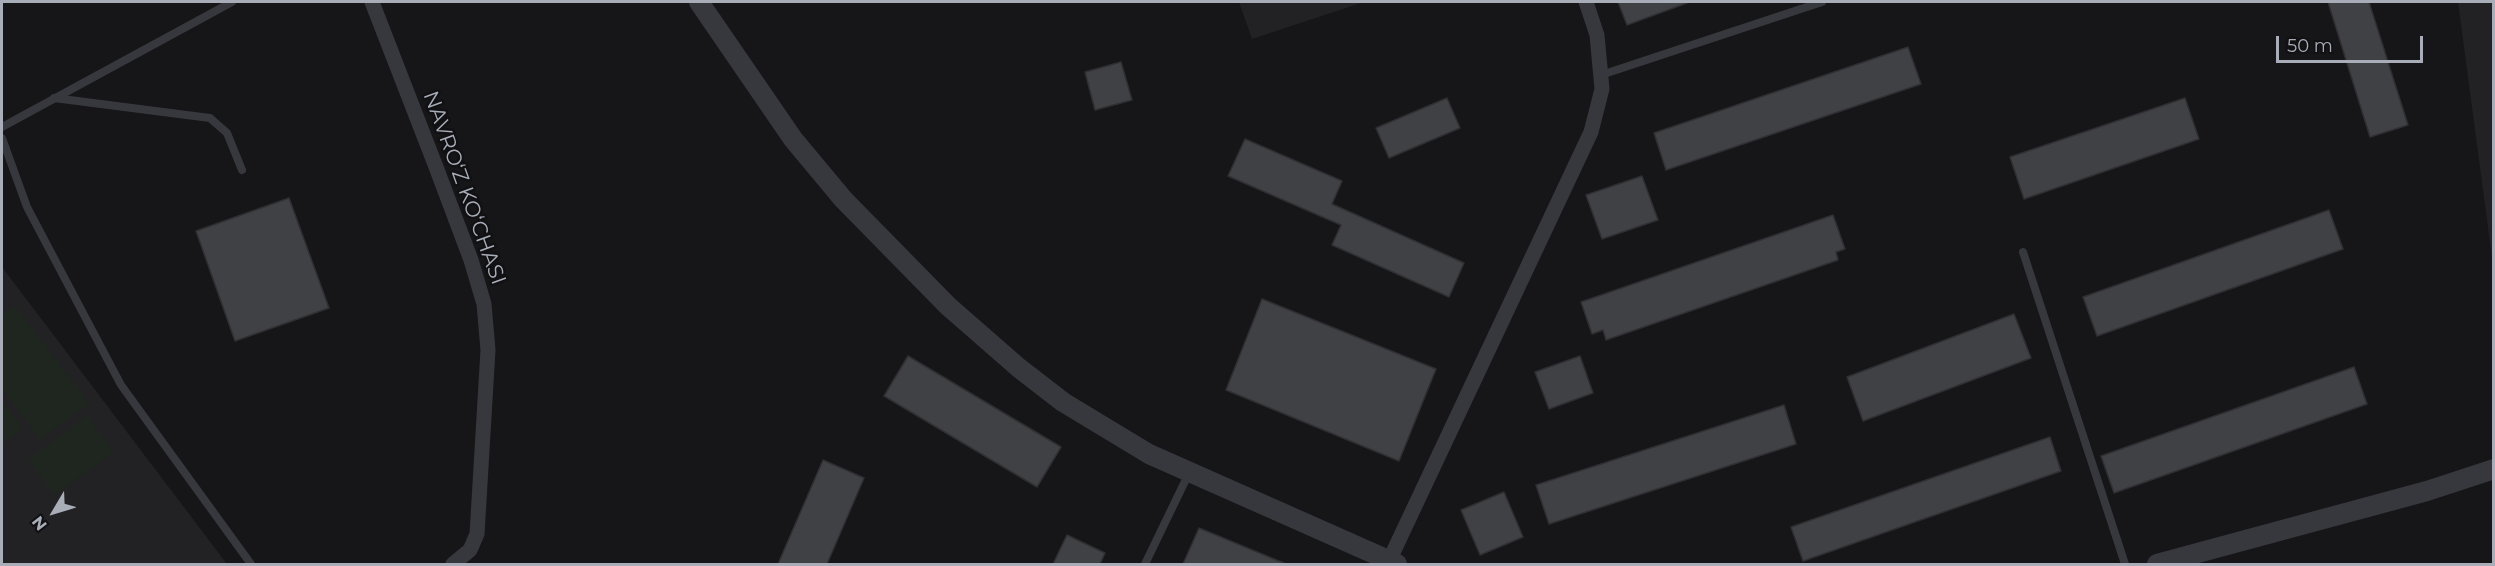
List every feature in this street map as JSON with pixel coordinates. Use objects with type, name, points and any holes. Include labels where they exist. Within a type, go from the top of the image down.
[{"type":"street","name":"NAVRO‘Z KO‘CHASI","points":[[372,2],[471,260],[484,304],[488,350],[477,534],[470,550],[453,564]]},
{"type":"street","points":[[699,2],[793,139],[843,199],[948,306],[1010,360],[1063,402],[1149,454],[1393,563],[1591,132],[1602,89],[1597,35],[1586,2]]},
{"type":"street","points":[[2157,564],[2427,491],[2493,469]]},
{"type":"lane","points":[[2,127],[232,2]]},
{"type":"lane","points":[[1601,75],[1822,2]]},
{"type":"lane","points":[[54,98],[210,118],[227,133],[242,170]]},
{"type":"lane","points":[[2,138],[27,207],[121,386],[251,564]]},
{"type":"lane","points":[[2023,252],[2126,564]]},
{"type":"lane","points":[[1144,564],[1189,473]]},
{"type":"shaded area","points":[[1239,2],[1364,2],[1252,39]]},
{"type":"shaded area","points":[[2458,2],[2493,2],[2493,265]]},
{"type":"shaded area","points":[[2,267],[227,564],[2,564]]},
{"type":"shaded area","points":[[15,306],[89,403],[40,440],[2,389],[2,316]]},
{"type":"shaded area","points":[[2,400],[23,429],[2,444]]},
{"type":"shaded area","points":[[87,416],[114,452],[54,495],[28,459]]},
{"type":"building","points":[[1618,2],[1687,2],[1687,3],[1627,25]]},
{"type":"building","points":[[2328,2],[2369,2],[2408,125],[2370,137]]},
{"type":"building","points":[[1908,47],[1921,84],[1666,170],[1654,133]]},
{"type":"building","points":[[1121,62],[1132,100],[1095,110],[1085,72]]},
{"type":"building","points":[[1447,98],[1460,128],[1389,158],[1376,128]]},
{"type":"building","points":[[2185,98],[2199,139],[2024,199],[2010,157]]},
{"type":"building","points":[[1245,139],[1342,181],[1332,204],[1464,263],[1449,297],[1332,245],[1341,225],[1228,176]]},
{"type":"building","points":[[1642,176],[1658,220],[1602,239],[1586,195]]},
{"type":"building","points":[[289,198],[329,308],[235,341],[196,231]]},
{"type":"building","points":[[2329,210],[2343,249],[2097,336],[2083,297]]},
{"type":"building","points":[[1833,215],[1845,249],[1836,252],[1838,260],[1606,340],[1603,330],[1592,334],[1581,302]]},
{"type":"building","points":[[1262,299],[1436,369],[1399,461],[1226,390]]},
{"type":"building","points":[[2014,314],[2031,358],[1863,421],[1847,377]]},
{"type":"building","points":[[908,356],[1061,447],[1037,487],[884,396]]},
{"type":"building","points":[[1580,356],[1593,393],[1549,409],[1535,372]]},
{"type":"building","points":[[2354,367],[2367,404],[2114,493],[2101,456]]},
{"type":"building","points":[[1784,405],[1796,444],[1549,524],[1536,485]]},
{"type":"building","points":[[2050,437],[2061,471],[1803,561],[1791,527]]},
{"type":"building","points":[[823,460],[864,478],[827,564],[778,564]]},
{"type":"building","points":[[1504,492],[1523,537],[1480,555],[1461,510]]},
{"type":"building","points":[[1199,528],[1286,564],[1183,564]]},
{"type":"building","points":[[1067,535],[1105,553],[1100,564],[1053,564]]}]
